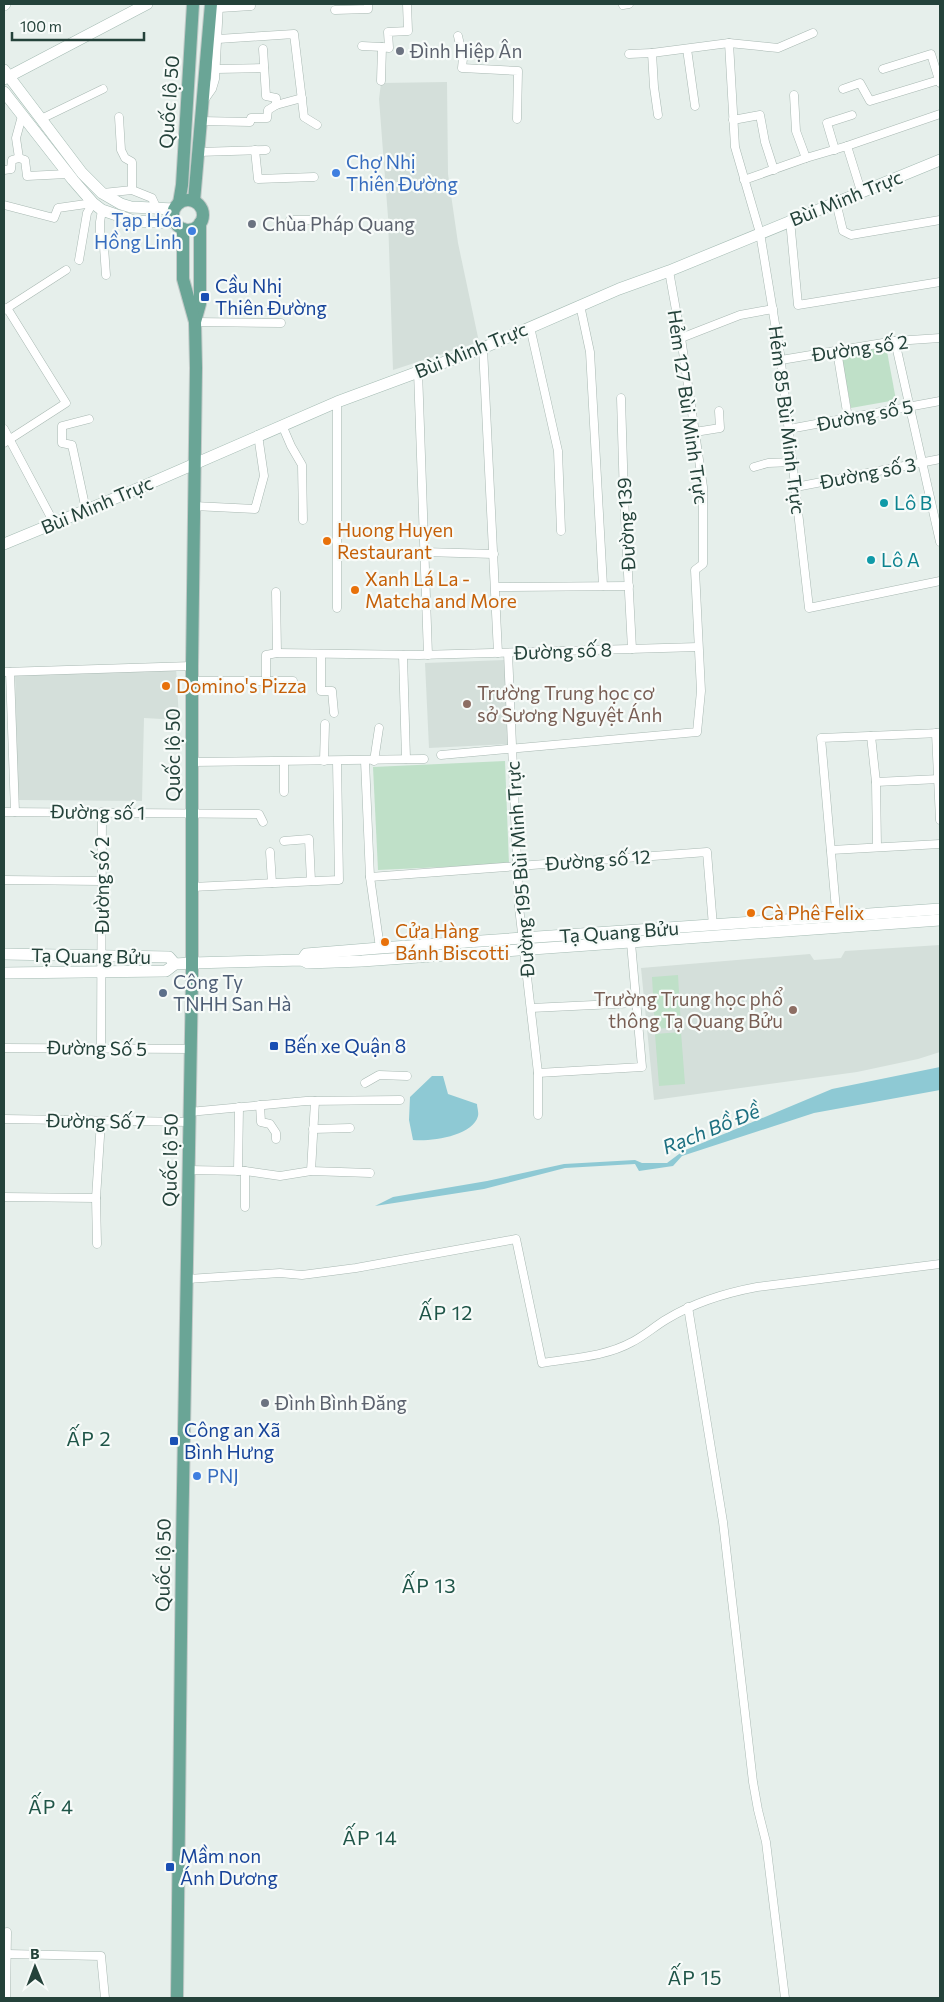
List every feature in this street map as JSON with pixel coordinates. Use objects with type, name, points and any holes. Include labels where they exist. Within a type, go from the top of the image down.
[{"type":"main road","points":[[4,92],[70,177],[98,207],[134,221],[193,229],[200,223],[202,210],[184,203],[157,209],[131,207],[121,204],[102,193],[82,173],[5,75],[146,4]]},
{"type":"main road","name":"Quốc lộ 50","points":[[184,203],[182,185],[193,4]]},
{"type":"main road","name":"Quốc lộ 50","points":[[195,322],[190,309],[184,280],[179,226],[173,214],[184,203],[198,152],[217,5]]},
{"type":"main road","name":"Bùi Minh Trực","points":[[4,544],[337,402],[483,348],[619,288],[668,271],[940,160]]},
{"type":"main road","points":[[70,177],[82,173]]},
{"type":"main road","name":"Quốc lộ 50","points":[[177,1998],[182,1546],[192,963],[195,322],[200,304],[200,223]]},
{"type":"main road","name":"Tạ Quang Bửu","points":[[302,960],[306,954],[380,948],[631,943],[940,910]]},
{"type":"main road","name":"Tạ Quang Bửu","points":[[4,972],[166,971],[176,964],[192,963],[302,960],[308,964],[362,961],[713,926],[940,920]]},
{"type":"main road","name":"Tạ Quang Bửu","points":[[4,954],[169,957],[176,964]]},
{"type":"street","points":[[336,10],[368,9],[368,4]]},
{"type":"street","points":[[362,46],[389,48],[388,32],[408,32],[407,4]]},
{"type":"street","points":[[203,105],[205,98],[212,89],[216,69],[218,40],[217,5],[251,6]]},
{"type":"street","points":[[629,54],[652,53],[729,43],[778,48],[813,33]]},
{"type":"street","points":[[218,40],[294,34],[304,117],[317,125]]},
{"type":"street","points":[[458,36],[462,68],[518,71],[517,119]]},
{"type":"street","name":"Hẻm 85 Bùi Minh Trực","points":[[729,43],[735,147],[760,233],[773,309],[781,360],[809,608],[940,581]]},
{"type":"street","points":[[381,81],[382,47]]},
{"type":"street","points":[[263,49],[266,96],[276,98],[276,104]]},
{"type":"street","points":[[687,49],[695,106]]},
{"type":"street","points":[[652,53],[658,115]]},
{"type":"street","points":[[843,89],[860,83],[870,101],[940,82],[931,54],[883,69]]},
{"type":"street","points":[[216,69],[264,68]]},
{"type":"street","points":[[40,120],[103,89]]},
{"type":"street","points":[[794,95],[796,131],[806,158]]},
{"type":"street","points":[[201,121],[250,122],[251,118],[267,118],[268,110],[276,104],[302,98]]},
{"type":"street","points":[[744,180],[940,114]]},
{"type":"street","points":[[733,120],[760,115],[765,142],[774,170]]},
{"type":"street","points":[[835,150],[827,123],[852,115]]},
{"type":"street","points":[[22,116],[16,138],[20,158],[24,160],[27,176],[70,177]]},
{"type":"street","points":[[119,117],[122,150],[125,158],[132,162],[132,190]]},
{"type":"street","points":[[847,146],[861,191]]},
{"type":"street","points":[[255,150],[258,179],[314,177]]},
{"type":"street","points":[[198,152],[266,150]]},
{"type":"street","points":[[4,170],[11,169],[12,160],[20,158]]},
{"type":"street","points":[[102,193],[132,190],[152,198],[157,209]]},
{"type":"street","points":[[836,202],[843,232],[851,235],[940,220]]},
{"type":"street","points":[[4,205],[54,218],[58,208],[98,207]]},
{"type":"street","points":[[79,260],[87,213],[98,207]]},
{"type":"street","points":[[98,207],[100,244],[104,247],[106,275]]},
{"type":"street","points":[[290,220],[317,220]]},
{"type":"street","points":[[790,220],[798,305],[940,282]]},
{"type":"street","points":[[7,441],[66,403],[5,309],[66,270]]},
{"type":"street","name":"Hẻm 127 Bùi Minh Trực","points":[[668,271],[681,338],[703,487],[703,564],[695,570],[698,647]]},
{"type":"street","points":[[580,305],[590,352],[603,586]]},
{"type":"street","points":[[681,338],[740,315],[773,309]]},
{"type":"street","points":[[195,322],[282,323]]},
{"type":"street","points":[[530,327],[558,451],[561,531]]},
{"type":"street","name":"Đường số 2","points":[[781,360],[895,341],[940,338]]},
{"type":"street","points":[[895,341],[924,462],[940,542]]},
{"type":"street","points":[[483,348],[498,653]]},
{"type":"street","points":[[837,351],[848,418]]},
{"type":"street","points":[[418,371],[428,655]]},
{"type":"street","name":"Đường 139","points":[[621,398],[632,649]]},
{"type":"street","name":"Đường số 5","points":[[789,429],[940,400]]},
{"type":"street","points":[[337,402],[337,608]]},
{"type":"street","points":[[695,432],[720,428],[719,411]]},
{"type":"street","points":[[86,510],[72,445],[62,443],[62,426],[89,420]]},
{"type":"street","points":[[282,425],[302,465],[303,520]]},
{"type":"street","points":[[4,429],[7,441],[54,523]]},
{"type":"street","points":[[194,506],[255,509],[264,476],[258,435]]},
{"type":"street","name":"Đường số 3","points":[[796,487],[940,459]]},
{"type":"street","points":[[754,467],[768,463],[793,462]]},
{"type":"street","points":[[424,552],[494,554]]},
{"type":"street","points":[[496,587],[629,586]]},
{"type":"street","points":[[266,681],[266,655],[277,653],[276,592]]},
{"type":"street","points":[[441,756],[697,732],[701,691],[698,647]]},
{"type":"street","name":"Đường số 8","points":[[277,653],[428,655],[698,647]]},
{"type":"street","name":"Đường 195 Bùi Minh Trực","points":[[508,653],[522,944],[532,1008],[538,1073],[538,1115]]},
{"type":"street","points":[[321,654],[321,691],[332,691],[334,713]]},
{"type":"street","points":[[403,655],[406,759]]},
{"type":"street","points":[[15,812],[7,672],[192,666]]},
{"type":"street","points":[[192,681],[293,680]]},
{"type":"street","points":[[324,761],[325,724]]},
{"type":"street","points":[[374,761],[379,728]]},
{"type":"street","points":[[837,922],[821,738],[938,733],[940,820]]},
{"type":"street","points":[[871,736],[876,782],[877,848]]},
{"type":"street","points":[[192,762],[424,759]]},
{"type":"street","points":[[192,887],[339,880],[338,761]]},
{"type":"street","points":[[365,761],[370,877],[380,948]]},
{"type":"street","points":[[284,762],[284,792]]},
{"type":"street","points":[[876,782],[939,779]]},
{"type":"street","name":"Đường số 1","points":[[4,812],[259,814],[264,822]]},
{"type":"street","name":"Đường số 2","points":[[101,1048],[102,812]]},
{"type":"street","points":[[284,841],[309,839],[311,881]]},
{"type":"street","points":[[831,850],[940,844]]},
{"type":"street","points":[[270,852],[272,883]]},
{"type":"street","name":"Đường số 12","points":[[370,877],[707,852],[713,926]]},
{"type":"street","points":[[4,880],[102,881]]},
{"type":"street","points":[[538,1073],[642,1067],[631,943]]},
{"type":"street","points":[[532,1008],[636,1002]]},
{"type":"street","name":"Đường Số 5","points":[[4,1048],[191,1049]]},
{"type":"street","points":[[365,1084],[379,1075],[406,1076]]},
{"type":"street","name":"Đường Số 7","points":[[4,1119],[101,1121],[189,1117],[239,1107],[260,1105],[314,1101],[400,1100]]},
{"type":"street","points":[[311,1172],[314,1101]]},
{"type":"street","points":[[260,1105],[261,1122],[270,1124],[276,1133],[276,1139]]},
{"type":"street","points":[[239,1107],[245,1207]]},
{"type":"street","points":[[97,1244],[96,1198],[101,1121]]},
{"type":"street","points":[[313,1129],[350,1128]]},
{"type":"street","points":[[188,1170],[242,1171],[280,1176],[311,1172],[370,1173]]},
{"type":"street","points":[[4,1197],[96,1198]]},
{"type":"street","points":[[188,1279],[280,1273],[302,1274],[356,1268],[516,1239],[542,1363],[600,1353],[631,1343],[688,1307],[715,1296],[757,1286],[940,1264]]},
{"type":"street","points":[[688,1307],[722,1515],[753,1782],[766,1842],[785,1998]]},
{"type":"street","points":[[6,1998],[7,1932]]},
{"type":"street","points":[[7,1954],[101,1956],[106,1998]]},
{"type":"shaded area","points":[[447,82],[448,174],[458,243],[479,342],[393,370],[388,217],[379,99],[381,83]]},
{"type":"shaded area","name":"Trường Trung học cơ sở Sương Nguyệt Ánh","points":[[505,660],[509,744],[429,748],[425,663]]},
{"type":"shaded area","points":[[176,666],[179,720],[144,718],[142,801],[18,800],[15,673]]},
{"type":"shaded area","name":"Trường Trung học phổ thông Tạ Quang Bửu","points":[[940,945],[940,1052],[918,1059],[857,1072],[654,1100],[641,968],[810,954],[814,960],[841,958],[845,951]]},
{"type":"green space","points":[[886,346],[896,400],[851,408],[841,354]]},
{"type":"green space","points":[[505,761],[509,864],[378,870],[373,767]]},
{"type":"green space","points":[[678,975],[681,1027],[655,1029],[652,977]]},
{"type":"green space","points":[[681,1032],[685,1084],[659,1086],[655,1034]]},
{"type":"water","points":[[940,1067],[940,1090],[814,1113],[682,1156],[673,1166],[639,1171],[635,1164],[565,1168],[484,1189],[375,1206],[393,1197],[487,1181],[564,1164],[635,1160],[642,1163],[667,1163],[683,1151],[832,1089]]},
{"type":"water","points":[[432,1076],[443,1076],[448,1094],[477,1104],[478,1116],[474,1123],[460,1133],[440,1139],[413,1140],[409,1120],[410,1097]]},
{"type":"place","name":"Đình Hiệp Ân","points":[[400,51]]},
{"type":"place","name":"Chợ Nhị Thiên Đường","points":[[336,173]]},
{"type":"place","name":"Chùa Pháp Quang","points":[[252,224]]},
{"type":"place","name":"Tạp Hóa Hồng Linh","points":[[192,231]]},
{"type":"place","name":"Cầu Nhị Thiên Đường","points":[[205,297]]},
{"type":"place","name":"Lô B","points":[[884,503]]},
{"type":"place","name":"Huong Huyen Restaurant","points":[[327,541]]},
{"type":"place","name":"Lô A","points":[[871,560]]},
{"type":"place","name":"Xanh Lá La - Matcha and More","points":[[355,590]]},
{"type":"place","name":"Domino's Pizza","points":[[166,686]]},
{"type":"place","name":"Trường Trung học cơ sở Sương Nguyệt Ánh","points":[[467,704]]},
{"type":"place","name":"Cà Phê Felix","points":[[751,913]]},
{"type":"place","name":"Cửa Hàng Bánh Biscotti","points":[[385,942]]},
{"type":"place","name":"Công Ty TNHH San Hà","points":[[163,993]]},
{"type":"place","name":"Trường Trung học phổ thông Tạ Quang Bửu","points":[[793,1010]]},
{"type":"place","name":"Bến xe Quận 8","points":[[274,1046]]},
{"type":"place","name":"Đình Bình Đăng","points":[[265,1403]]},
{"type":"place","name":"Công an Xã Bình Hưng","points":[[174,1441]]},
{"type":"place","name":"PNJ","points":[[197,1476]]},
{"type":"place","name":"Mầm non Ánh Dương","points":[[170,1867]]},
{"type":"district","name":"ẤP 12","points":[[446,1313]]},
{"type":"district","name":"ẤP 2","points":[[89,1439]]},
{"type":"district","name":"ẤP 13","points":[[429,1586]]},
{"type":"district","name":"ẤP 4","points":[[51,1807]]},
{"type":"district","name":"ẤP 14","points":[[370,1838]]},
{"type":"district","name":"ẤP 15","points":[[695,1978]]},
{"type":"water label","name":"Rạch Bồ Đề","points":[[711,1129]]}]
